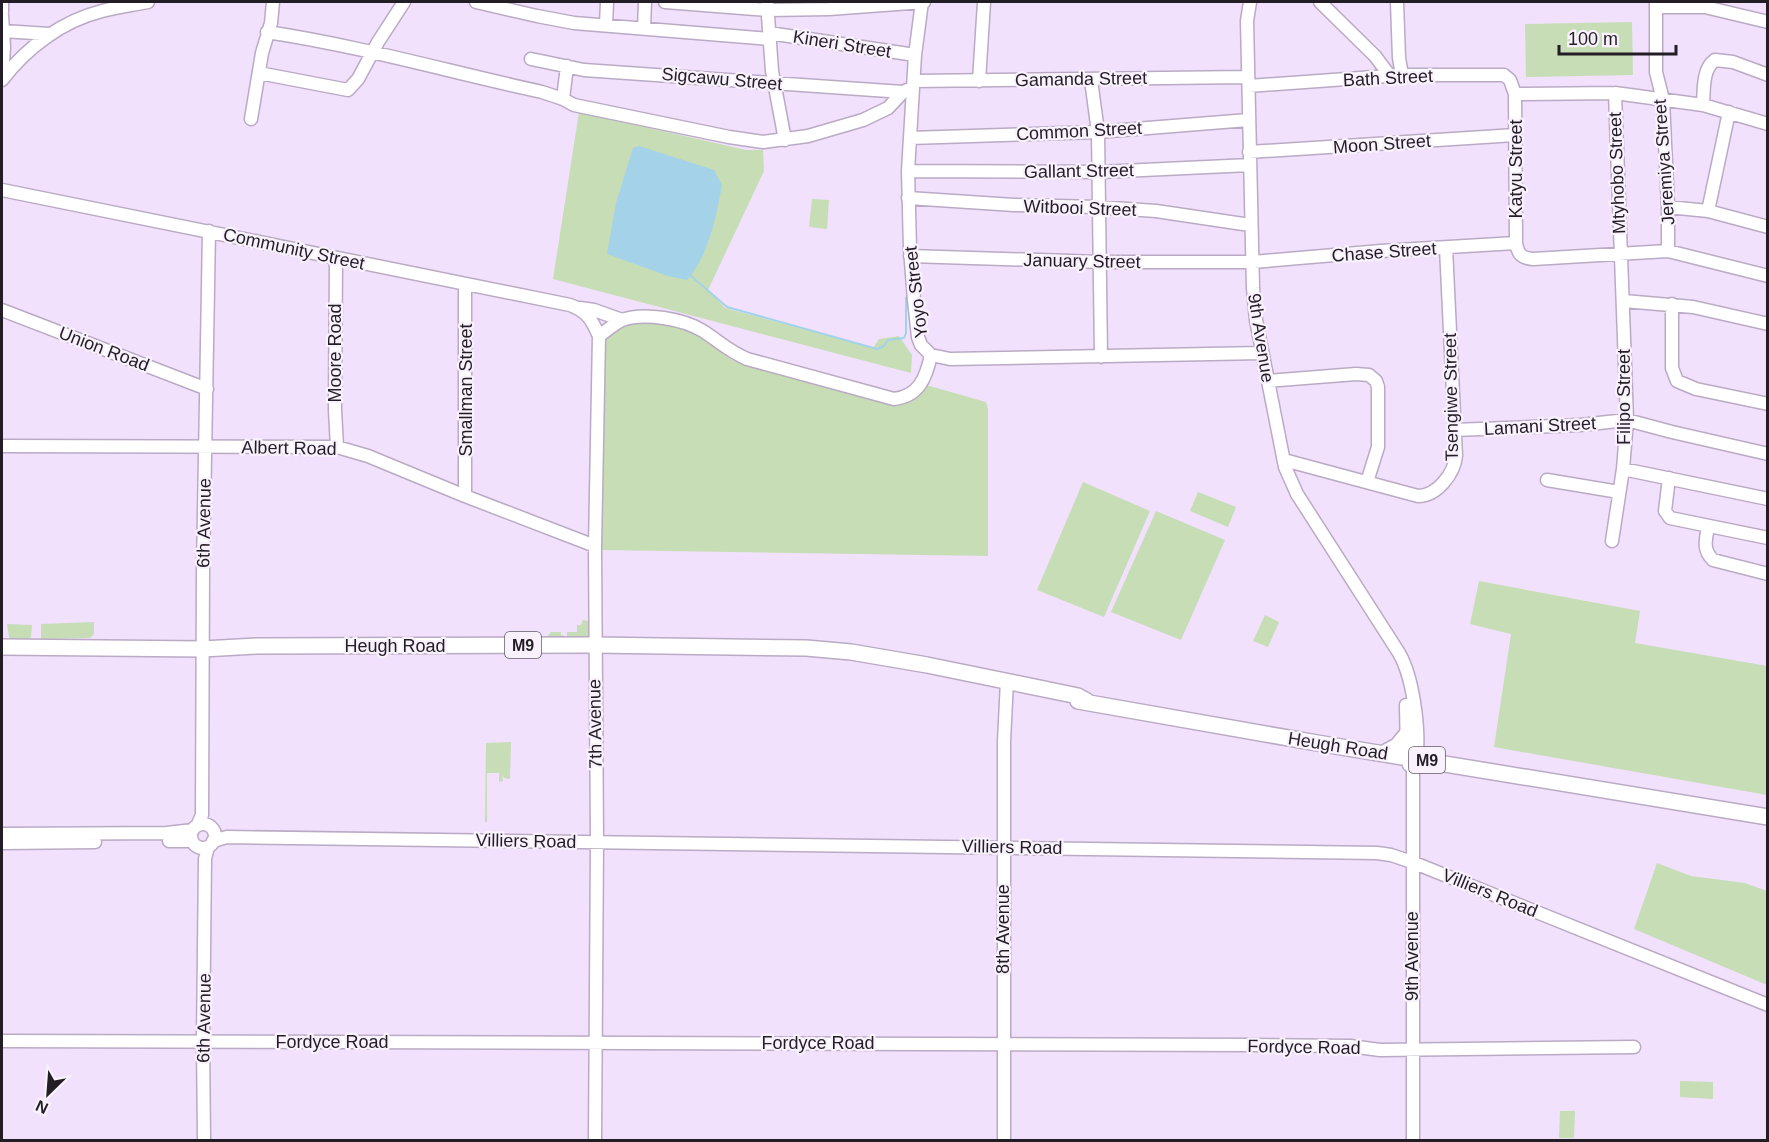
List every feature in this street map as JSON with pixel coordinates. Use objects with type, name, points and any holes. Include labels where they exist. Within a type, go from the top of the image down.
[{"type":"main road","name":"Heugh Road","points":[[2,647],[203,649],[257,646],[594,645],[788,649],[1078,696],[1087,701],[1384,753],[1412,763],[1767,817]]},
{"type":"main road","points":[[1384,753],[1397,746],[1407,734]]},
{"type":"street","points":[[2,2],[2,79]]},
{"type":"street","points":[[2,79],[50,34],[90,14],[148,2]]},
{"type":"street","points":[[251,119],[267,32],[271,23],[273,2]]},
{"type":"street","points":[[259,73],[348,90],[358,79],[372,52],[404,2]]},
{"type":"street","name":"Kineri Street","points":[[476,2],[537,16],[606,25],[706,35],[769,36],[915,55]]},
{"type":"street","points":[[606,25],[607,2]]},
{"type":"street","points":[[644,28],[645,2]]},
{"type":"street","points":[[665,2],[830,9],[922,2]]},
{"type":"street","name":"Yoyo Street","points":[[922,2],[910,86],[908,198],[910,256],[918,338],[924,349],[931,355],[950,359],[1262,353]]},
{"type":"street","points":[[979,81],[984,2]]},
{"type":"street","name":"9th Avenue","points":[[1250,2],[1247,21],[1248,120],[1250,225],[1256,320],[1286,474],[1393,642],[1404,662],[1413,691],[1413,1140]]},
{"type":"street","points":[[1320,2],[1396,76]]},
{"type":"street","points":[[1396,76],[1399,58],[1397,2]]},
{"type":"street","points":[[1656,4],[1705,4],[1767,22]]},
{"type":"street","name":"Jeremiya Street","points":[[1656,4],[1656,72],[1663,100],[1668,251]]},
{"type":"street","points":[[768,6],[774,84],[785,140]]},
{"type":"street","points":[[3,31],[50,34]]},
{"type":"street","points":[[267,32],[372,52],[563,99],[574,105],[729,138],[763,142],[808,136],[863,120],[888,108],[910,86]]},
{"type":"street","name":"Sigcawu Street","points":[[531,59],[584,70],[639,72],[689,78],[774,84],[910,86]]},
{"type":"street","points":[[1703,105],[1706,73],[1715,60],[1733,62],[1767,75]]},
{"type":"street","points":[[563,99],[567,66]]},
{"type":"street","name":"Bath Street","points":[[1248,82],[1396,76],[1504,75],[1510,80],[1515,94]]},
{"type":"street","points":[[1090,80],[1098,132],[1100,172],[1098,207],[1101,262],[1101,357]]},
{"type":"street","name":"Gamanda Street","points":[[910,86],[979,81],[1248,82]]},
{"type":"street","name":"Mtyhobo Street","points":[[1615,93],[1620,253]]},
{"type":"street","name":"Mtyhobo Street","points":[[1515,94],[1615,93],[1703,105],[1767,124]]},
{"type":"street","name":"Katyu Street","points":[[1515,94],[1516,243]]},
{"type":"street","points":[[1708,211],[1729,112]]},
{"type":"street","name":"Common Street","points":[[910,138],[1098,132],[1248,120]]},
{"type":"street","name":"Moon Street","points":[[1249,158],[1515,135]]},
{"type":"street","name":"Gallant Street","points":[[908,171],[1100,172],[1249,158]]},
{"type":"street","name":"Community Street","points":[[2,190],[582,310],[594,310],[622,321]]},
{"type":"street","name":"Witbooi Street","points":[[908,198],[1156,211],[1250,225]]},
{"type":"street","points":[[1668,207],[1708,211],[1767,227]]},
{"type":"street","name":"6th Avenue","points":[[204,1140],[203,649],[209,231]]},
{"type":"street","points":[[1516,243],[1518,253],[1525,258],[1668,251],[1767,276]]},
{"type":"street","name":"Chase Street","points":[[1253,262],[1516,243]]},
{"type":"street","name":"Tsengiwe Street","points":[[1284,460],[1418,496],[1433,493],[1454,466],[1456,456],[1446,248]]},
{"type":"street","name":"Filipo Street","points":[[1612,541],[1623,469],[1627,420],[1620,253]]},
{"type":"street","name":"January Street","points":[[910,256],[1101,262],[1253,262]]},
{"type":"street","name":"Moore Road","points":[[336,259],[337,447]]},
{"type":"street","name":"Smallman Street","points":[[465,284],[465,496]]},
{"type":"street","points":[[1623,301],[1672,303],[1767,324]]},
{"type":"street","points":[[1672,303],[1672,368],[1677,381],[1696,389],[1767,404]]},
{"type":"street","name":"Union Road","points":[[2,309],[207,389]]},
{"type":"street","points":[[582,310],[592,319],[599,336],[622,321],[656,318],[675,320],[703,331],[729,351],[747,359],[894,399],[907,398],[917,390],[929,366],[931,355]]},
{"type":"street","name":"7th Avenue","points":[[595,1140],[597,842],[594,645],[599,336]]},
{"type":"street","points":[[1268,381],[1356,374],[1373,377],[1378,387],[1378,439],[1367,482]]},
{"type":"street","points":[[1627,420],[1767,454]]},
{"type":"street","name":"Lamani Street","points":[[1454,430],[1580,425],[1627,420]]},
{"type":"street","name":"Albert Road","points":[[2,446],[337,447],[368,456],[595,546]]},
{"type":"street","points":[[1623,469],[1767,499]]},
{"type":"street","points":[[1668,478],[1665,511],[1667,515],[1681,521],[1767,538]]},
{"type":"street","points":[[1547,480],[1619,492]]},
{"type":"street","points":[[1708,526],[1704,547],[1713,560],[1767,574]]},
{"type":"street","name":"9th Avenue","points":[[1393,642],[1406,693],[1407,734],[1412,763]]},
{"type":"street","name":"8th Avenue","points":[[1004,1140],[1003,847],[1004,714],[1007,684]]},
{"type":"street","name":"Villiers Road","points":[[2,834],[166,833],[227,837],[1377,853],[1412,862],[1767,1005]]},
{"type":"street","name":"Villiers Road","points":[[2,843],[203,836]]},
{"type":"street","name":"Fordyce Road","points":[[2,1041],[1350,1046],[1380,1050],[1634,1047]]},
{"type":"green space","points":[[1632,22],[1633,75],[1526,77],[1525,24]]},
{"type":"green space","points":[[579,112],[746,150],[763,150],[764,171],[708,290],[725,308],[873,348],[879,339],[899,336],[912,355],[911,373],[553,279]]},
{"type":"green space","points":[[812,199],[829,200],[827,229],[809,227]]},
{"type":"green space","points":[[632,323],[682,329],[701,337],[732,360],[789,378],[872,399],[905,403],[926,385],[986,402],[988,409],[988,556],[599,550],[602,346],[613,330]]},
{"type":"green space","points":[[1083,482],[1150,511],[1104,617],[1037,590]]},
{"type":"green space","points":[[1198,492],[1236,507],[1228,527],[1190,511]]},
{"type":"green space","points":[[1156,511],[1225,540],[1181,640],[1111,612]]},
{"type":"green space","points":[[1479,581],[1640,611],[1635,643],[1767,666],[1767,795],[1494,747],[1511,634],[1470,624]]},
{"type":"green space","points":[[1265,615],[1279,622],[1268,647],[1253,641]]},
{"type":"green space","points":[[583,620],[590,621],[590,634],[587,638],[545,639],[551,632],[561,632],[561,635],[567,637],[567,632],[577,632],[577,625],[581,625]]},
{"type":"green space","points":[[94,622],[94,634],[90,638],[41,639],[41,624]]},
{"type":"green space","points":[[7,624],[32,625],[31,637],[26,641],[12,640],[9,637]]},
{"type":"green space","points":[[511,742],[510,779],[502,775],[503,781],[499,782],[499,773],[487,773],[487,822],[485,822],[486,743]]},
{"type":"green space","points":[[1657,863],[1691,876],[1745,883],[1767,891],[1767,985],[1634,929]]},
{"type":"green space","points":[[1680,1081],[1713,1082],[1713,1099],[1680,1097]]},
{"type":"green space","points":[[1560,1111],[1575,1111],[1574,1138],[1559,1138]]},
{"type":"water","points":[[639,146],[714,170],[722,185],[706,247],[695,270],[687,280],[668,276],[607,254],[616,203],[633,148]]},
{"type":"waterway","points":[[691,276],[727,307],[877,349],[884,346],[888,340],[904,338],[908,295]]}]
